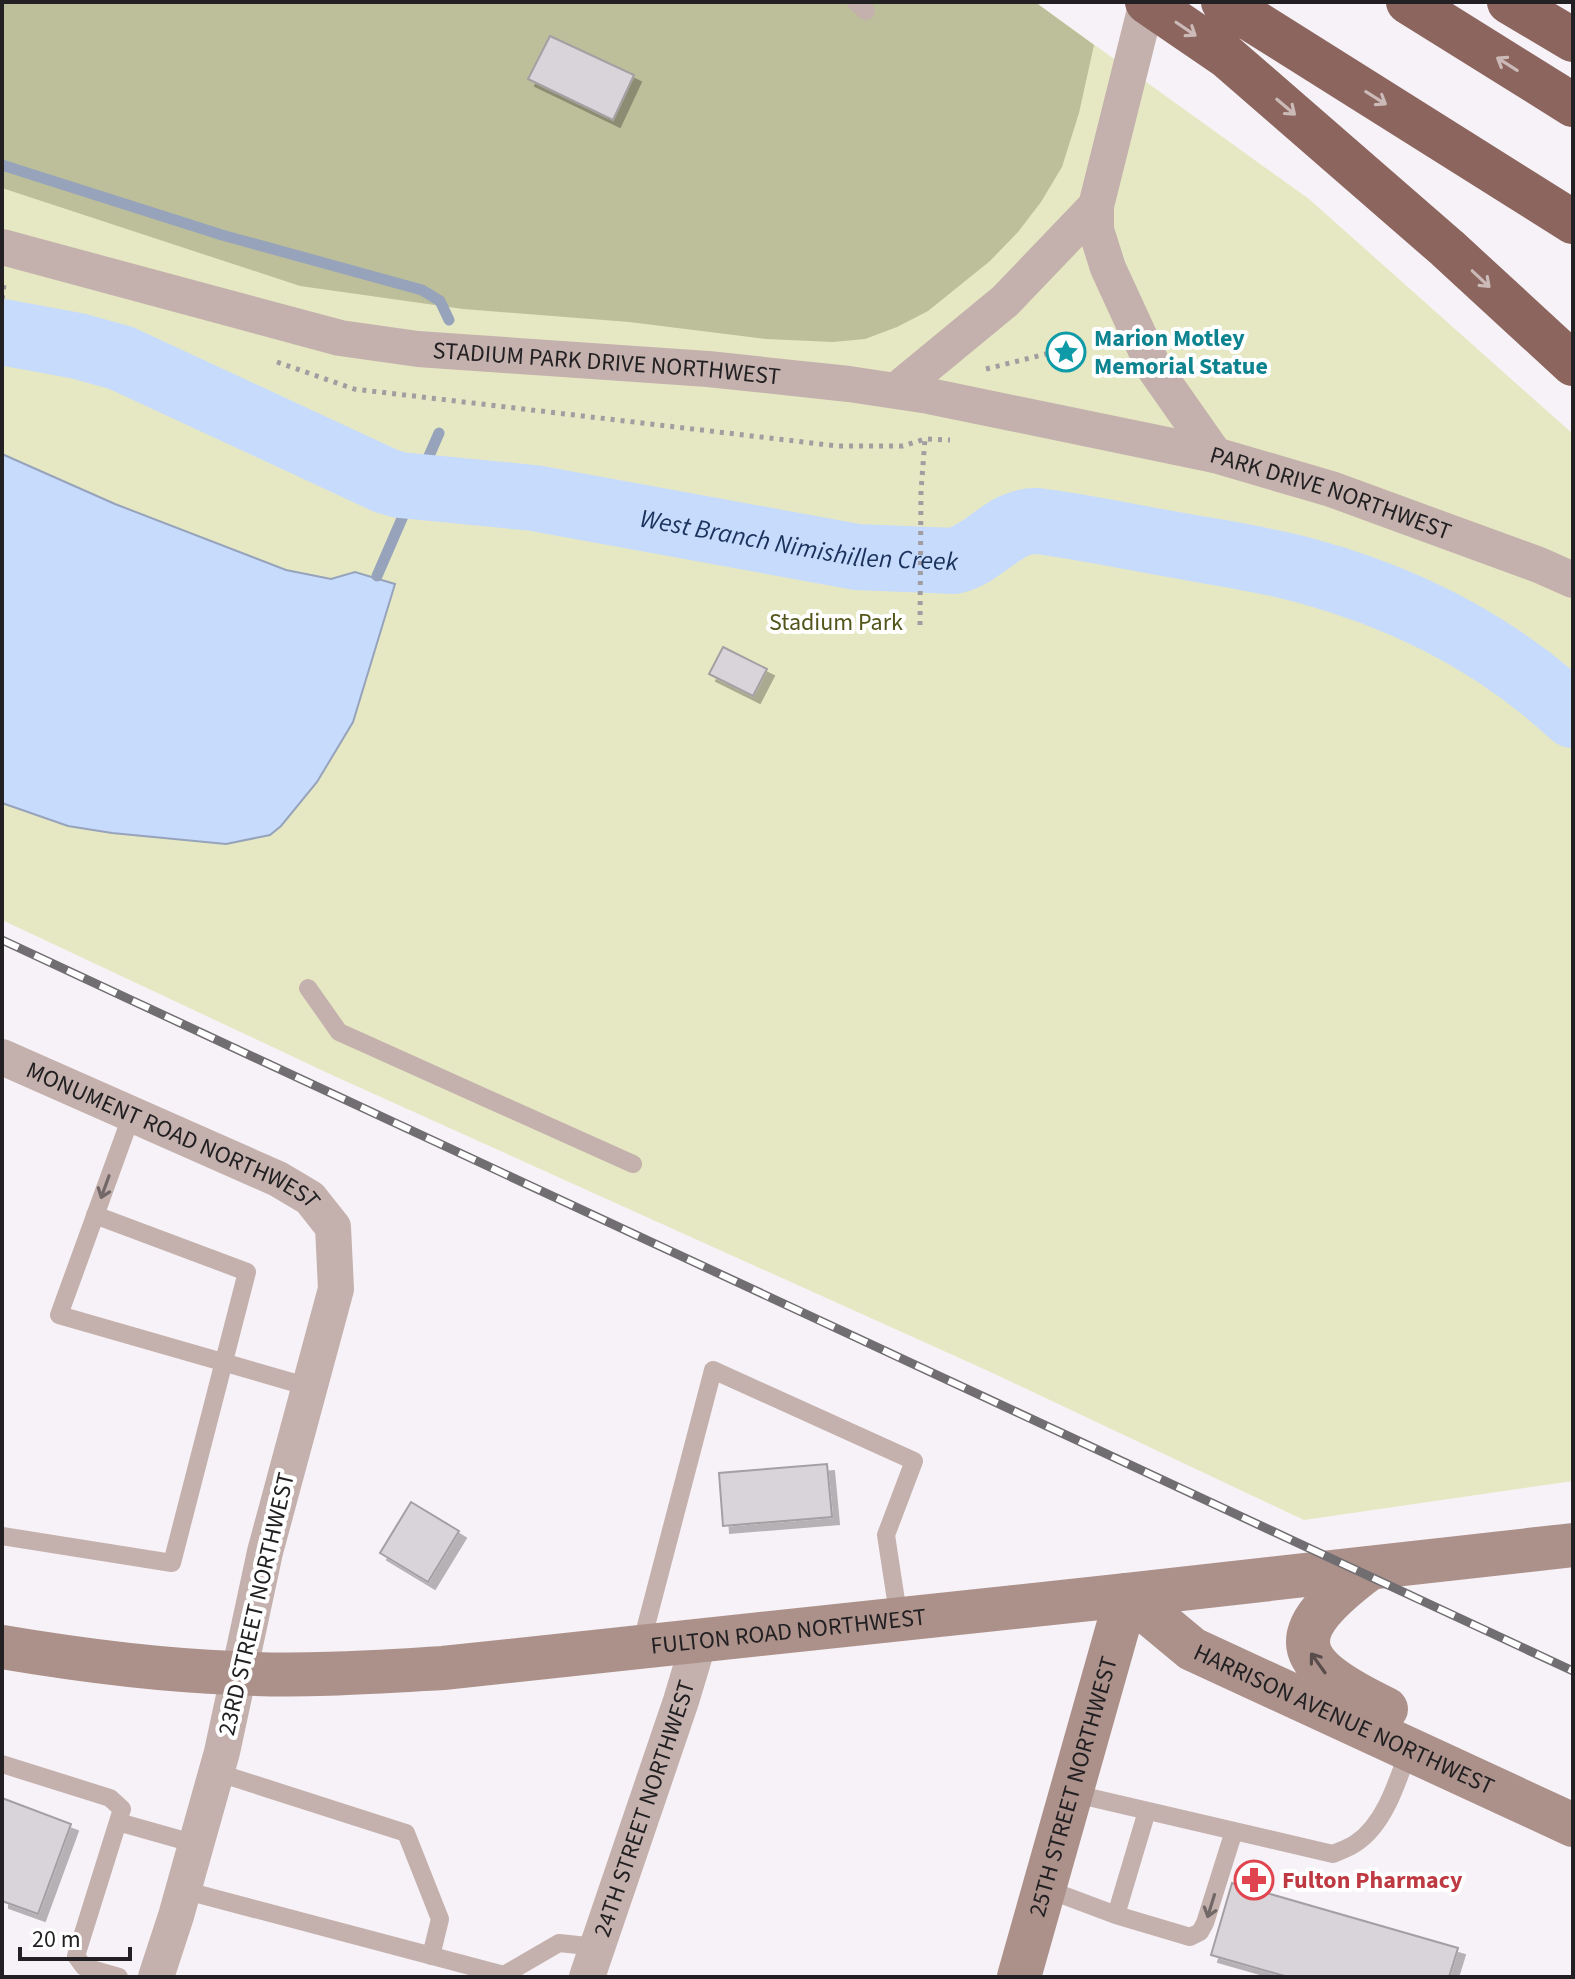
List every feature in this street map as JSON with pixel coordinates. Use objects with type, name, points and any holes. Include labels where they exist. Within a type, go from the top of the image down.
[{"type":"highway","points":[[1147,2],[1226,56],[1424,227],[1573,364]]},
{"type":"highway","points":[[1408,2],[1573,105]]},
{"type":"highway","points":[[1509,2],[1573,40]]},
{"type":"highway","points":[[1231,7],[1573,222]]},
{"type":"main road","name":"FULTON ROAD NORTHWEST","points":[[2,1647],[86,1661],[237,1674],[333,1674],[443,1668],[1573,1545]]},
{"type":"main road","points":[[1370,1568],[1334,1595],[1318,1613],[1307,1636],[1311,1655],[1320,1668],[1353,1693],[1513,1769],[1557,1818]]},
{"type":"main road","name":"HARRISON AVENUE NORTHWEST","points":[[1127,1595],[1192,1649],[1557,1818]]},
{"type":"main road","name":"25TH STREET NORTHWEST","points":[[1019,1977],[1127,1595]]},
{"type":"street","points":[[897,390],[1005,301],[1096,206],[1147,2]]},
{"type":"street","name":"PARK DRIVE NORTHWEST","points":[[1096,206],[1096,230],[1108,268],[1154,368],[1215,455],[1331,489],[1573,580]]},
{"type":"street","name":"STADIUM PARK DRIVE NORTHWEST","points":[[2,247],[340,338],[418,349],[708,369],[897,390],[1215,455]]},
{"type":"street","name":"MONUMENT ROAD NORTHWEST","points":[[2,1057],[278,1179],[310,1198],[333,1227]]},
{"type":"street","name":"23RD STREET NORTHWEST","points":[[156,1977],[216,1772],[265,1552],[336,1289],[333,1227]]},
{"type":"street","name":"24TH STREET NORTHWEST","points":[[592,1962],[699,1641]]},
{"type":"lane","points":[[308,988],[339,1032],[633,1164]]},
{"type":"lane","points":[[132,1114],[59,1315],[309,1387]]},
{"type":"lane","points":[[2,1536],[172,1563],[247,1272],[95,1215]]},
{"type":"lane","points":[[641,1647],[713,1370],[914,1461],[886,1535],[899,1620]]},
{"type":"lane","points":[[1071,1793],[1333,1854],[1357,1843],[1391,1798],[1409,1749]]},
{"type":"lane","points":[[2,1764],[110,1798],[122,1809],[76,1956],[84,1967],[119,1977]]},
{"type":"lane","points":[[216,1772],[406,1833],[440,1919],[431,1956]]},
{"type":"lane","points":[[1116,1915],[1147,1811]]},
{"type":"lane","points":[[118,1822],[196,1844]]},
{"type":"lane","points":[[1044,1888],[1116,1915],[1190,1937],[1200,1932],[1234,1831]]},
{"type":"lane","points":[[183,1890],[504,1975],[559,1943],[592,1962]]},
{"type":"path","points":[[2,299],[4,285]]},
{"type":"path","points":[[1062,339],[1071,340],[1078,351],[1073,364],[1064,367],[1055,364],[1050,353],[1053,343],[1062,339]]},
{"type":"path","points":[[985,369],[1050,353]]},
{"type":"path","points":[[920,625],[921,491],[925,439]]},
{"type":"path","points":[[903,446],[925,439],[951,440]]},
{"type":"green space","name":"Stadium Park","points":[[2,2],[1035,2],[1309,199],[1573,434],[1573,1481],[1304,1520],[997,1375],[332,1075],[2,920]]},
{"type":"green space","points":[[2,2],[1035,2],[1094,45],[1079,113],[1062,167],[1018,232],[990,261],[928,311],[865,339],[833,342],[766,339],[629,322],[463,309],[300,286],[2,188]]},
{"type":"water","points":[[2,454],[115,504],[286,570],[331,579],[355,572],[395,584],[353,722],[317,782],[270,835],[226,844],[112,833],[68,826],[2,803]]},
{"type":"building","points":[[550,36],[634,75],[613,120],[528,79]]},
{"type":"building","points":[[723,647],[767,669],[753,696],[709,674]]},
{"type":"building","points":[[827,1464],[832,1517],[723,1526],[719,1473]]},
{"type":"building","points":[[411,1502],[459,1531],[428,1582],[380,1553]]},
{"type":"building","points":[[2,1798],[71,1824],[38,1914],[2,1901]]},
{"type":"building","points":[[1232,1883],[1458,1948],[1449,1977],[1288,1977],[1211,1955]]},
{"type":"waterway","points":[[2,165],[222,235],[422,290],[440,301],[449,320]]},
{"type":"waterway","name":"West Branch Nimishillen Creek","points":[[2,332],[78,346],[121,358],[400,485],[534,498],[857,557],[954,561],[1015,526],[1037,521],[1291,567],[1380,595],[1449,627],[1514,667],[1573,715]]},
{"type":"waterway","points":[[377,576],[439,433]]},
{"type":"railway","points":[[2,940],[1573,1671]]},
{"type":"place","name":"Marion Motley Memorial Statue","points":[[1066,352]]},
{"type":"place","name":"Fulton Pharmacy","points":[[1254,1880]]}]
